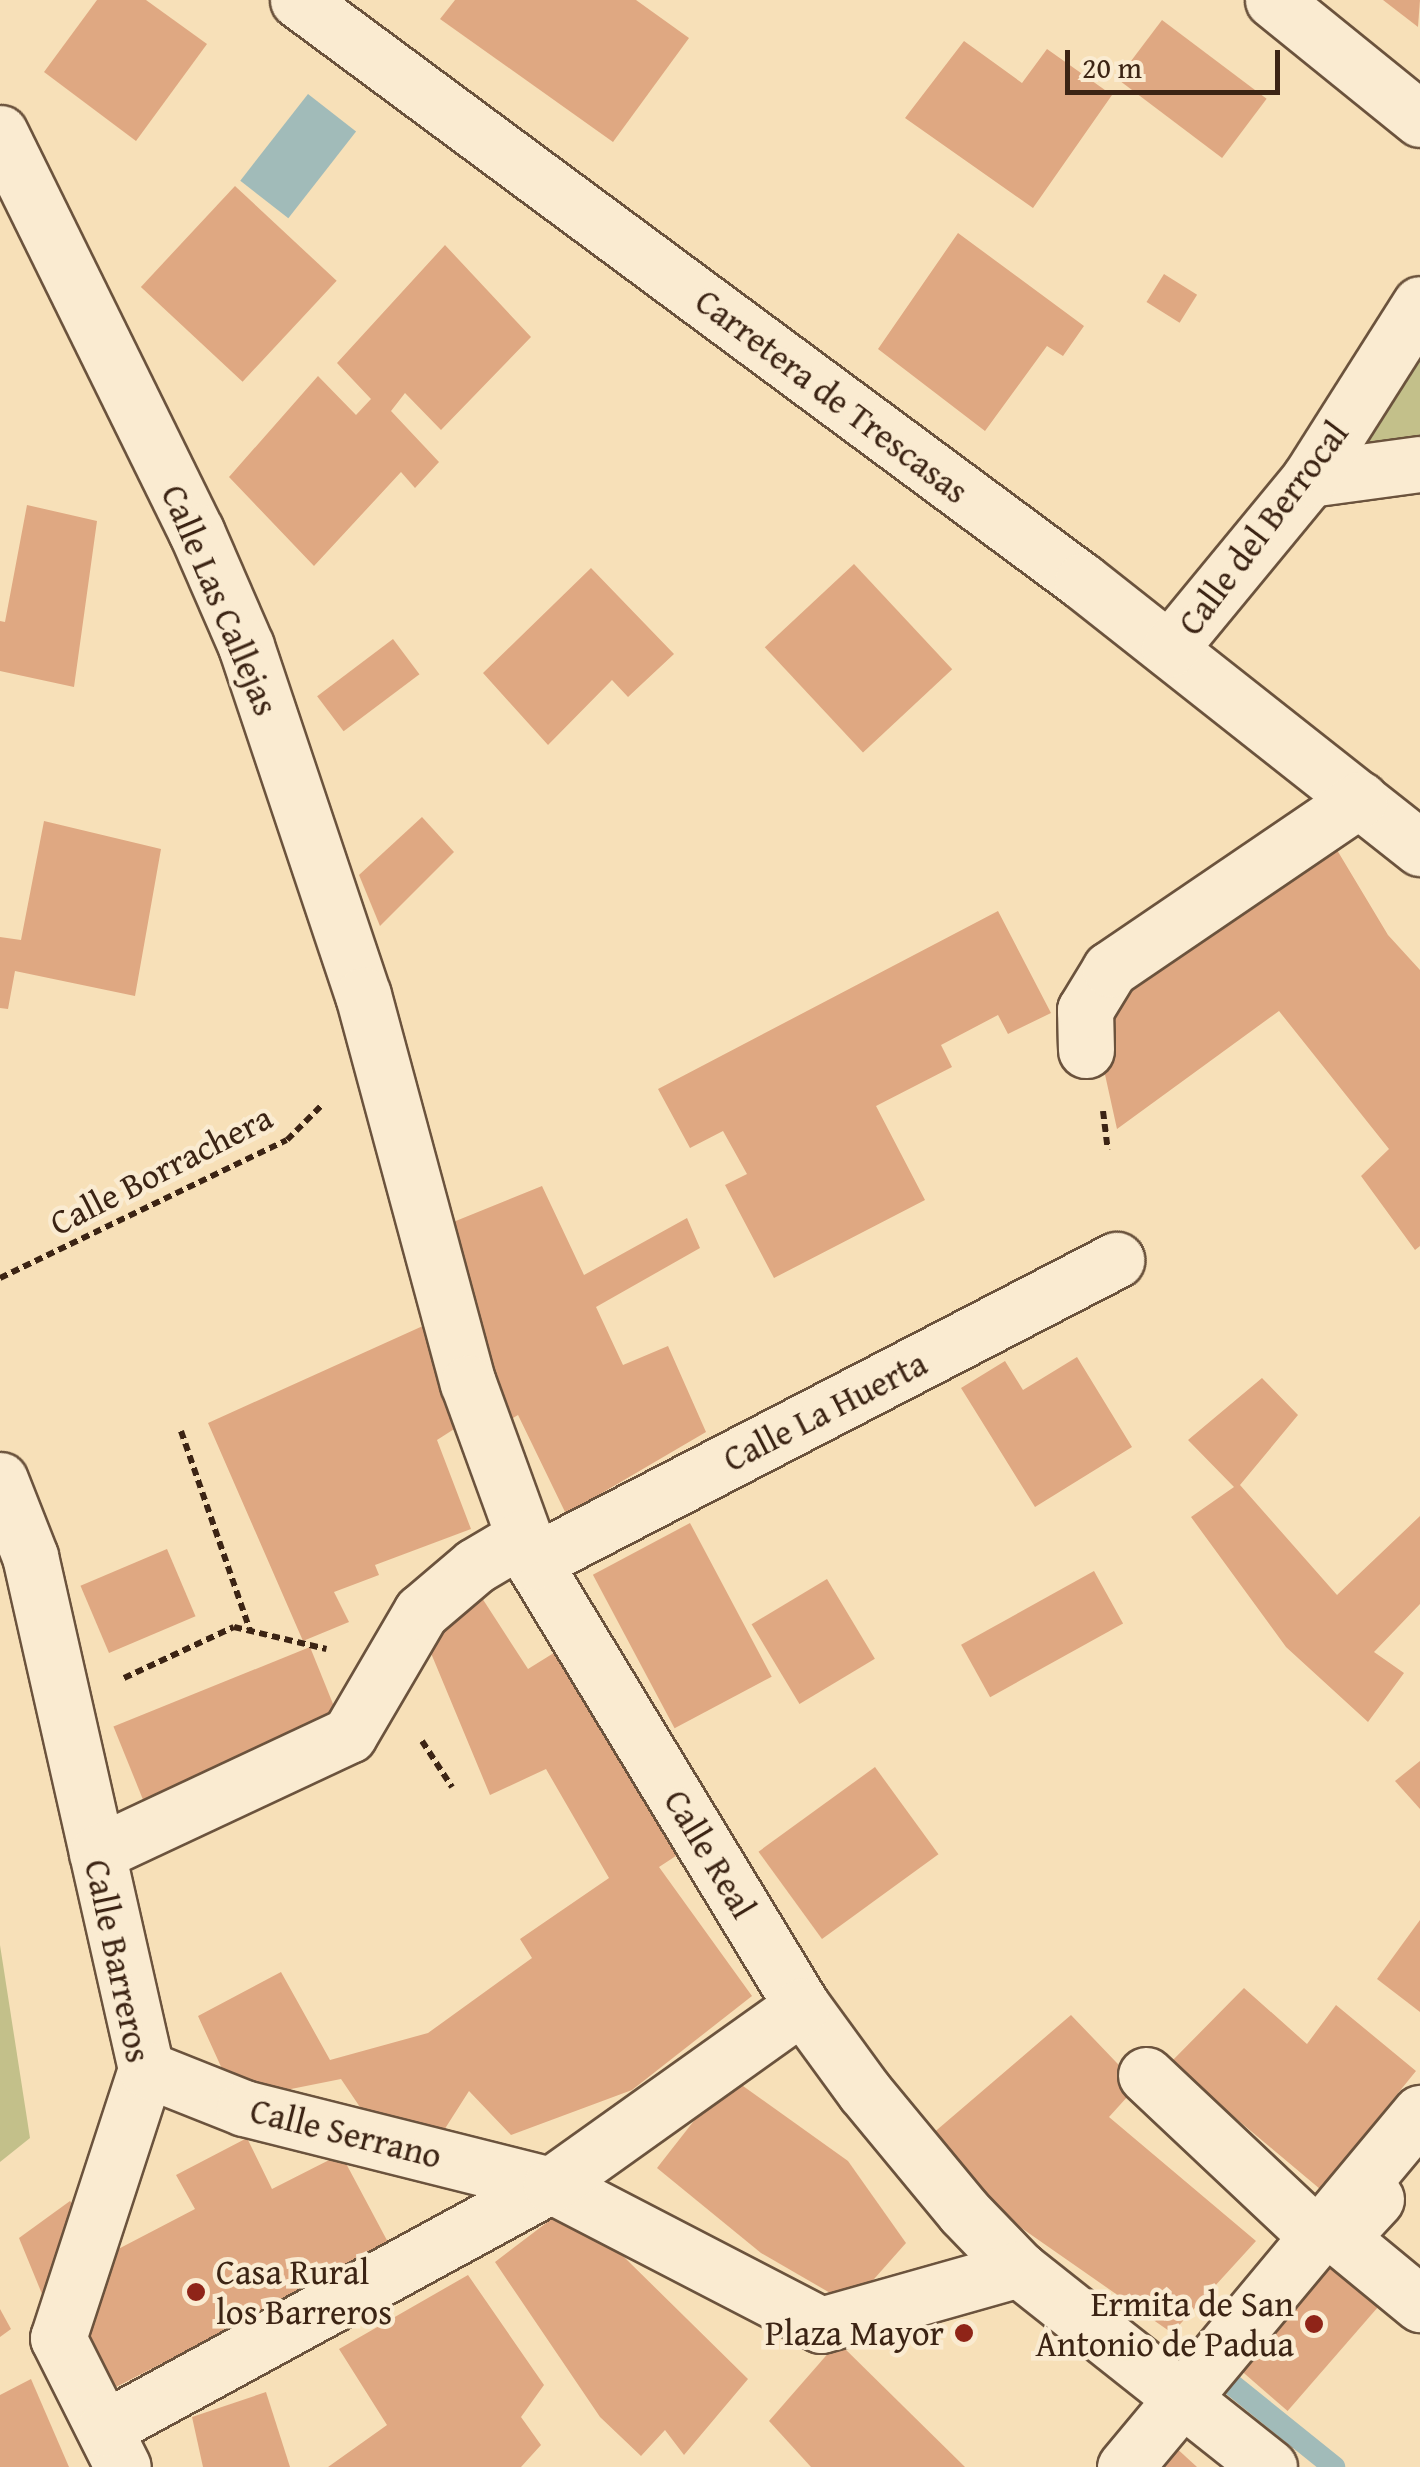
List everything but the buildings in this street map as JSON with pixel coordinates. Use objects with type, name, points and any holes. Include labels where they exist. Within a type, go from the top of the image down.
[{"type":"street","name":"Carretera de Trescasas","points":[[298,0],[1169,649],[1420,848]]},
{"type":"street","points":[[1273,0],[1420,119]]},
{"type":"street","name":"Calle Las Callejas","points":[[0,133],[196,531],[246,646],[383,1069]]},
{"type":"street","name":"Calle del Berrocal","points":[[1169,649],[1308,479],[1420,304]]},
{"type":"street","points":[[1308,479],[1420,464]]},
{"type":"street","points":[[1086,1050],[1086,1010],[1110,969],[1360,799]]},
{"type":"street","name":"Calle Real","points":[[383,1069],[468,1383],[528,1550],[802,2006],[864,2091],[964,2212],[1019,2269],[1269,2467]]},
{"type":"street","name":"Calle La Huerta","points":[[96,1853],[349,1735],[421,1612],[476,1566],[528,1550],[1116,1260]]},
{"type":"street","name":"Calle Barreros","points":[[0,1480],[30,1556],[146,2069],[58,2338],[114,2448]]},
{"type":"street","points":[[114,2448],[551,2184],[802,2006]]},
{"type":"street","name":"Calle Serrano","points":[[146,2069],[244,2108],[551,2184]]},
{"type":"street","points":[[1146,2075],[1318,2237]]},
{"type":"street","points":[[1125,2467],[1420,2113]]},
{"type":"street","points":[[1420,2152],[1340,2238],[1420,2304]]},
{"type":"street","points":[[551,2184],[821,2325],[1019,2269]]},
{"type":"path","name":"Calle Borrachera","points":[[0,1278],[286,1140],[383,1069]]},
{"type":"path","points":[[180,1431],[250,1631]]},
{"type":"path","points":[[64,1706],[234,1627],[301,1645],[316,1644],[381,1678]]},
{"type":"shaded area","points":[[1420,346],[1420,438],[1357,442]]},
{"type":"shaded area","points":[[0,1945],[30,2138],[0,2162]]},
{"type":"water","points":[[308,94],[356,132],[288,218],[240,181]]},
{"type":"waterway","points":[[1230,2383],[1334,2467]]},
{"type":"place","name":"Casa Rural los Barreros","points":[[196,2292]]},
{"type":"place","name":"Ermita de San Antonio de Padua","points":[[1314,2324]]},
{"type":"place","name":"Plaza Mayor","points":[[964,2333]]}]
